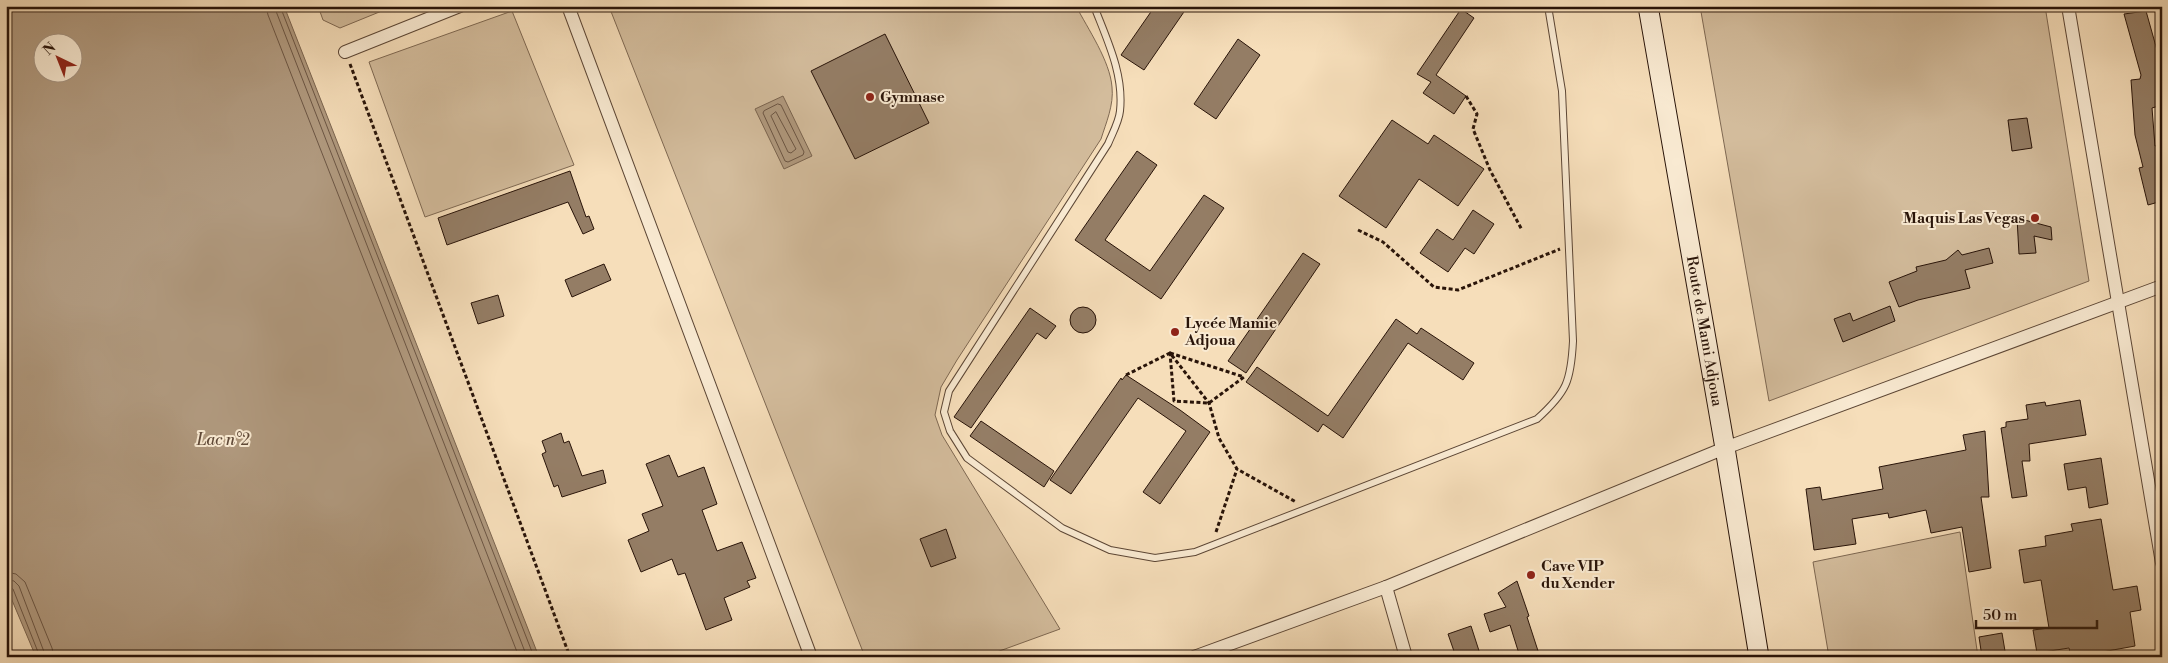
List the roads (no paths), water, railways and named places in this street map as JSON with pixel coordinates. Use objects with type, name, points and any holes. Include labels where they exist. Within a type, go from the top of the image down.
[{"type":"street","points":[[345,52],[460,6]]},
{"type":"street","points":[[568,6],[811,657]]},
{"type":"street","name":"Route de Mami Adjoua","points":[[1648,6],[1725,448],[1759,657]]},
{"type":"street","points":[[2068,6],[2162,563]]},
{"type":"street","points":[[1194,657],[1386,587],[1725,448],[2162,286]]},
{"type":"street","points":[[1386,587],[1406,657]]},
{"type":"lane","points":[[1094,6],[1109,44],[1121,84],[1120,113],[1108,144],[949,391],[944,412],[950,431],[967,458],[1062,528],[1110,550],[1155,558],[1195,552],[1537,419],[1553,405],[1566,388],[1572,369],[1573,341],[1562,91],[1548,6]]},
{"type":"water","name":"Lac n°2","points":[[6,6],[284,6],[539,657],[36,657],[6,586]]},
{"type":"water","points":[[783,96],[812,156],[784,169],[755,109]]},
{"type":"place","name":"Gymnase","points":[[870,97]]},
{"type":"place","name":"Maquis Las Vegas","points":[[2035,218]]},
{"type":"place","name":"Lycée Mamie Adjoua","points":[[1175,332]]},
{"type":"place","name":"Cave VIP du Xender","points":[[1531,575]]}]
